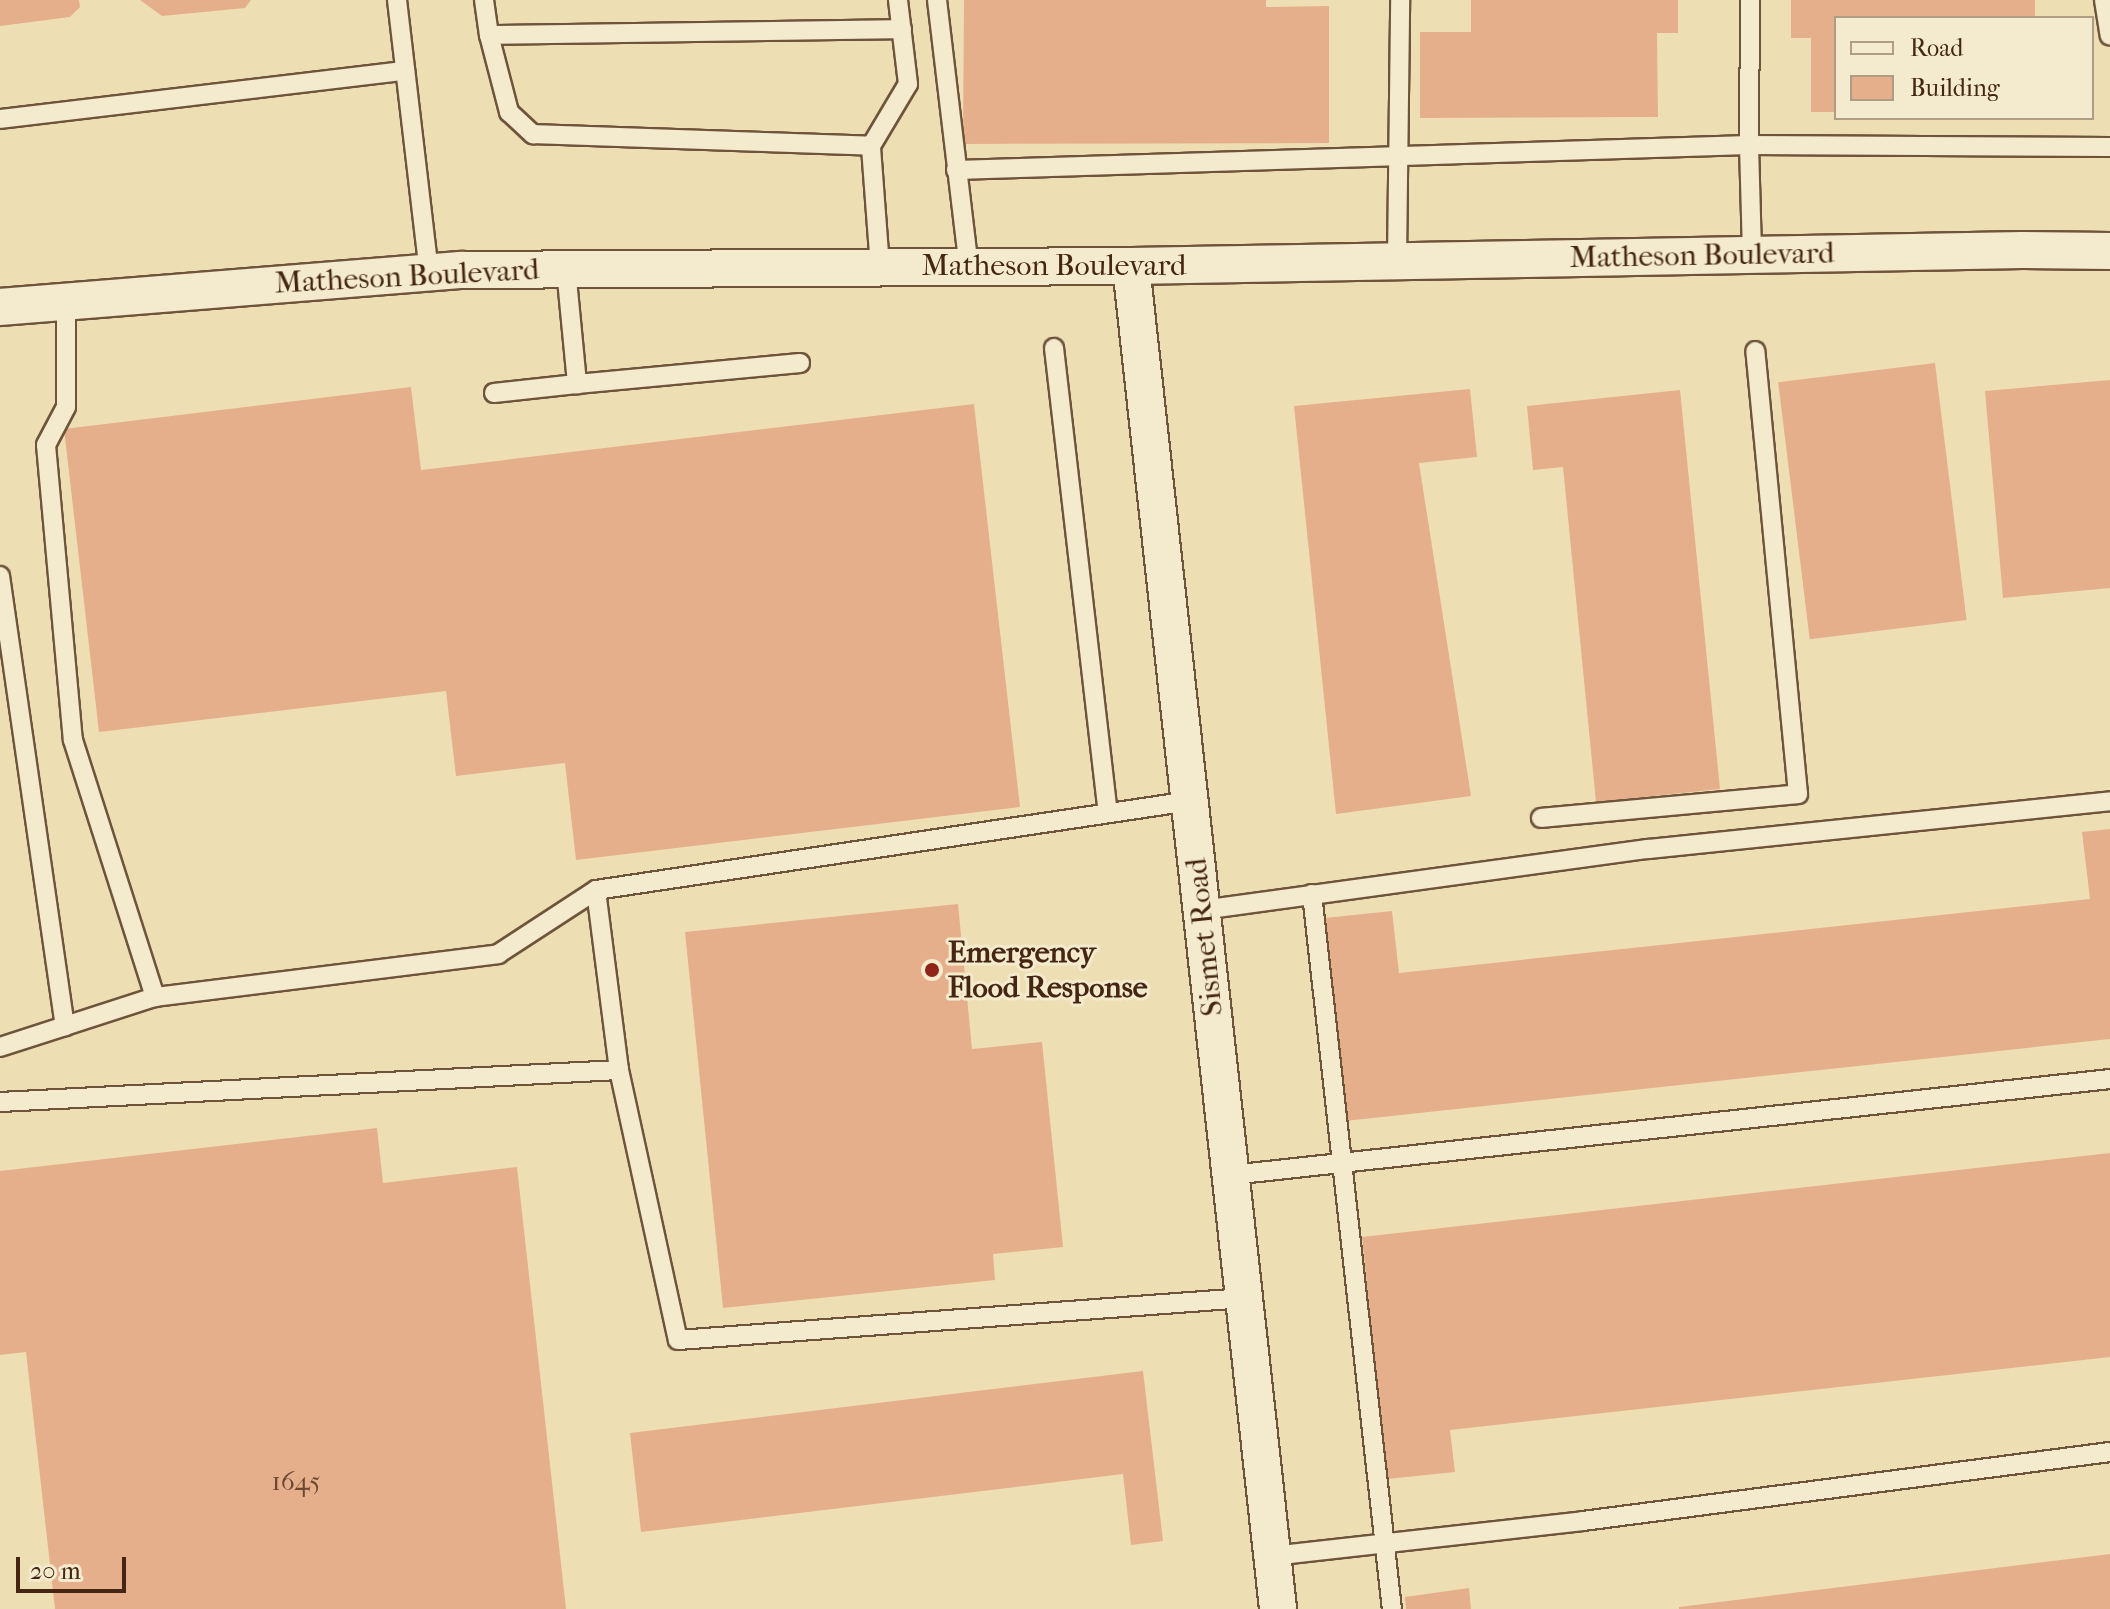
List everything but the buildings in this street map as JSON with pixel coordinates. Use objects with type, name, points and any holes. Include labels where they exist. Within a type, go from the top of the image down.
[{"type":"street","name":"Matheson Boulevard","points":[[0,307],[429,273],[566,269],[1131,266],[2110,251]]},
{"type":"street","name":"Sismet Road","points":[[1131,266],[1278,1609]]},
{"type":"lane","points":[[397,0],[429,273]]},
{"type":"lane","points":[[484,0],[489,35],[509,112],[533,134],[871,146]]},
{"type":"lane","points":[[880,267],[871,146],[908,84],[898,0]]},
{"type":"lane","points":[[937,0],[969,267]]},
{"type":"lane","points":[[1397,261],[1400,0]]},
{"type":"lane","points":[[1750,0],[1752,255]]},
{"type":"lane","points":[[2104,0],[2110,36]]},
{"type":"lane","points":[[489,35],[902,29]]},
{"type":"lane","points":[[0,119],[405,71]]},
{"type":"lane","points":[[956,170],[1398,153],[1749,145],[2110,147]]},
{"type":"lane","points":[[566,269],[577,384]]},
{"type":"lane","points":[[66,302],[66,407],[46,445],[73,740],[155,997]]},
{"type":"lane","points":[[1054,348],[1108,813]]},
{"type":"lane","points":[[1541,818],[1798,794],[1755,351]]},
{"type":"lane","points":[[494,393],[800,363]]},
{"type":"lane","points":[[0,576],[65,1026]]},
{"type":"lane","points":[[0,1047],[155,997],[498,954],[596,890],[1190,801]]},
{"type":"lane","points":[[1202,910],[1648,849],[2110,801]]},
{"type":"lane","points":[[596,890],[619,1070],[678,1340],[1244,1298]]},
{"type":"lane","points":[[1312,894],[1392,1609]]},
{"type":"lane","points":[[0,1102],[619,1070]]},
{"type":"lane","points":[[1231,1175],[2110,1079]]},
{"type":"lane","points":[[1272,1556],[1583,1521],[2110,1452]]},
{"type":"place","name":"Emergency Flood Response","points":[[932,970]]}]
